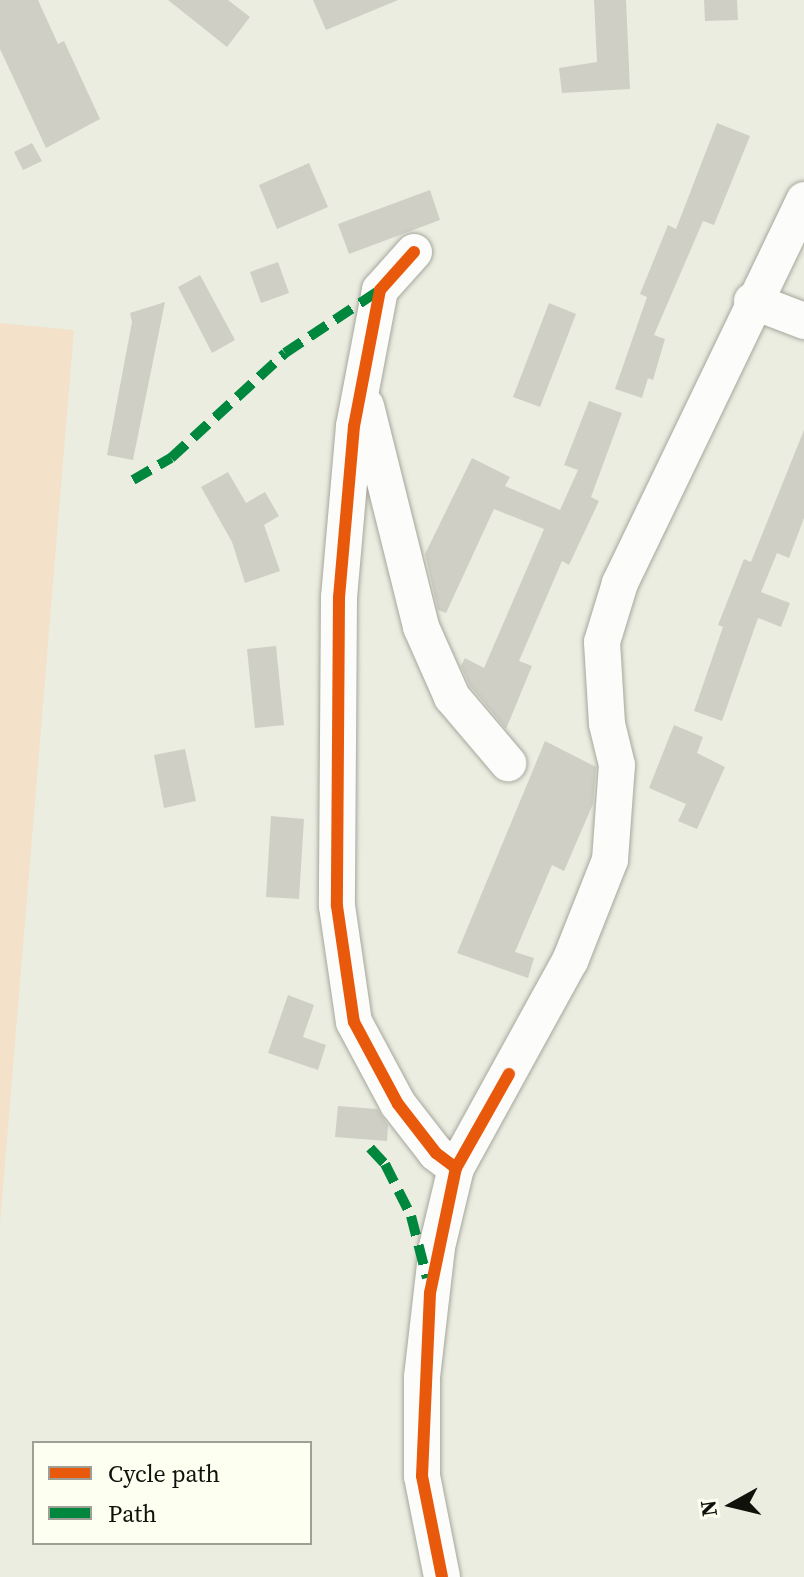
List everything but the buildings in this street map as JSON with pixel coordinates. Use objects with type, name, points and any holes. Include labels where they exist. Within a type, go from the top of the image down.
[{"type":"street","points":[[442,1577],[422,1476],[422,1377],[437,1247],[456,1168],[570,961],[610,860],[617,765],[607,724],[602,642],[620,583],[752,301],[804,200]]},
{"type":"street","points":[[414,252],[380,290],[361,384],[339,597],[337,906],[345,983],[354,1022],[373,1062],[436,1153],[456,1168]]},
{"type":"street","points":[[752,301],[804,321]]},
{"type":"street","points":[[361,384],[421,627],[452,697],[508,763]]},
{"type":"shaded area","points":[[0,323],[74,330],[0,1224]]},
{"type":"marked path","points":[[133,480],[171,458],[285,353],[380,290]]},
{"type":"marked path","points":[[370,1148],[385,1164],[411,1216],[427,1278]]},
{"type":"cycle path","points":[[414,252],[380,290],[354,426],[339,597],[337,906],[354,1022],[398,1104],[436,1153],[456,1168]]},
{"type":"cycle path","points":[[442,1577],[422,1476],[430,1293],[456,1168],[509,1074]]}]
